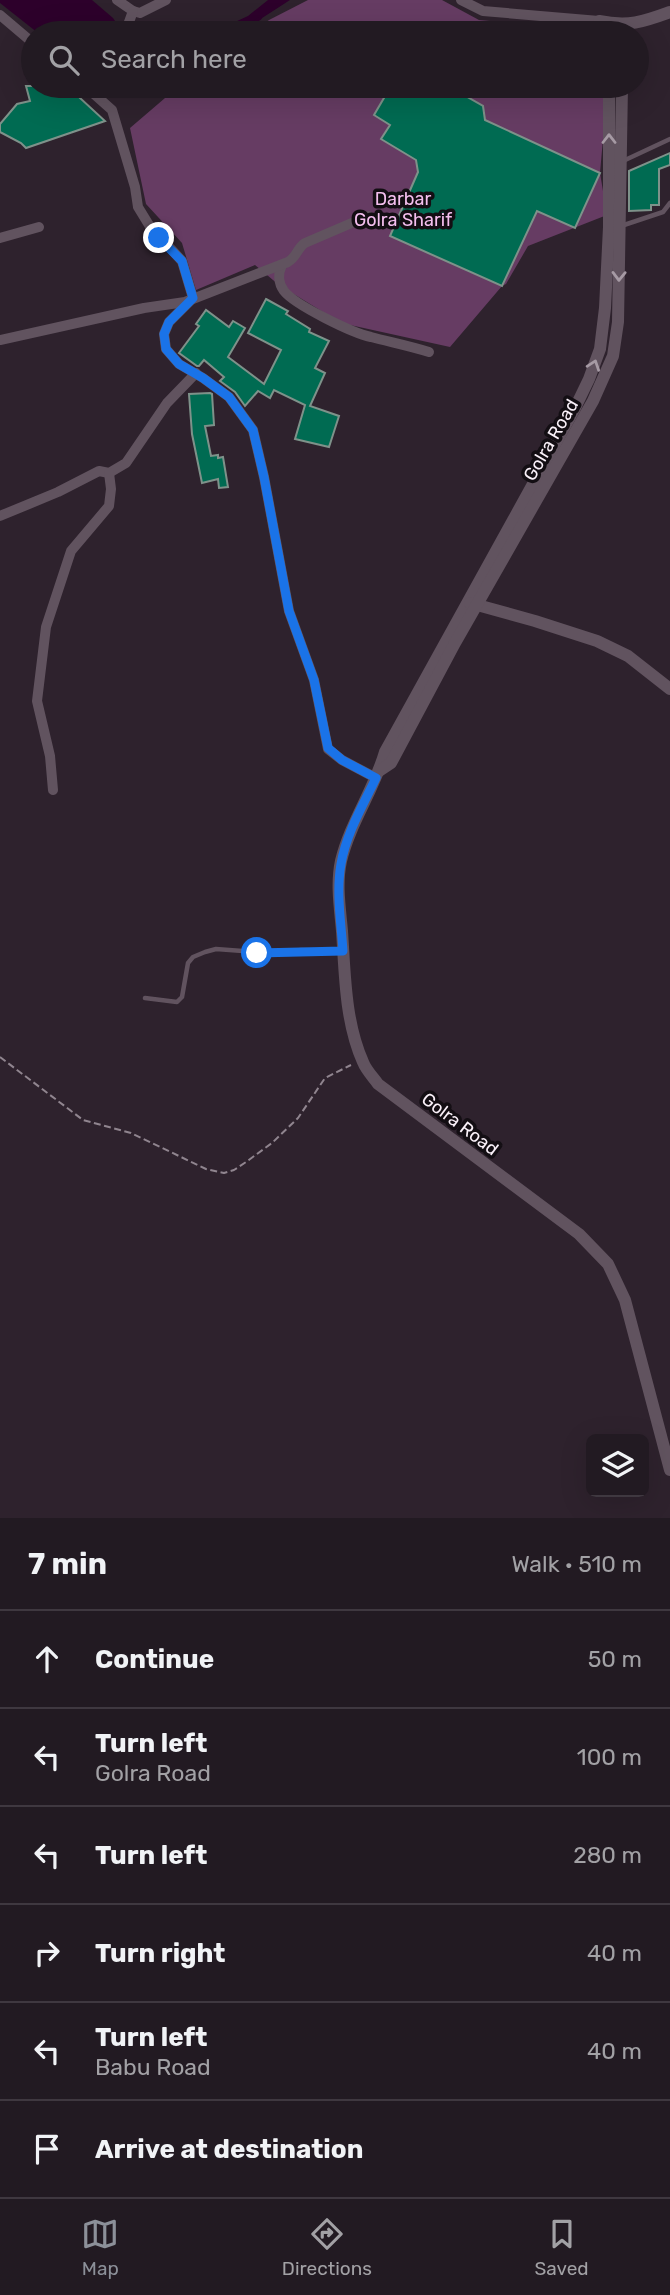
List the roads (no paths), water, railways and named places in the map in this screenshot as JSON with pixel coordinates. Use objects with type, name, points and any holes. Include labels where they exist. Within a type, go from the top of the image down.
[{"type":"street","points":[[117,0],[135,12],[144,12],[166,0]]},
{"type":"street","points":[[131,21],[142,0]]},
{"type":"street","points":[[461,0],[483,11],[557,21]]},
{"type":"street","points":[[647,21],[670,12]]},
{"type":"street","points":[[0,15],[21,33]]},
{"type":"street","points":[[100,98],[113,110],[138,207],[154,232],[182,261],[193,298]]},
{"type":"street","name":"Golra Road","points":[[609,98],[609,227],[600,349],[575,408],[391,763],[378,775],[353,826],[341,862],[339,890],[346,993],[354,1037],[362,1061],[378,1084],[579,1234],[608,1264],[625,1300],[670,1470]]},
{"type":"street","name":"Golra Road","points":[[472,604],[593,401],[613,356],[618,322],[622,98]]},
{"type":"street","points":[[0,340],[144,308],[186,302],[282,265],[294,259],[300,246],[305,243],[368,216]]},
{"type":"street","points":[[0,238],[39,227]]},
{"type":"street","points":[[282,265],[279,275],[284,290],[309,308],[356,332],[429,352]]},
{"type":"street","points":[[193,298],[169,322],[164,334],[166,349],[179,364],[229,397],[253,430],[289,611],[314,680],[328,748],[342,760],[378,775]]},
{"type":"street","points":[[0,516],[58,492],[99,471],[109,474],[126,463],[167,403],[195,373]]},
{"type":"street","points":[[53,790],[50,756],[37,701],[46,627],[71,551],[109,506],[109,474]]},
{"type":"street","points":[[472,604],[597,641],[628,656],[670,689]]},
{"type":"lane","points":[[621,162],[670,139]]},
{"type":"lane","points":[[620,226],[663,212],[670,203]]},
{"type":"lane","points":[[145,998],[177,1002],[182,997],[188,963],[193,957],[216,949],[271,953],[301,950],[343,951]]},
{"type":"waterway","points":[[256,21],[260,18]]},
{"type":"park label","name":"Darbar Golra Sharif","points":[[403,209]]}]
